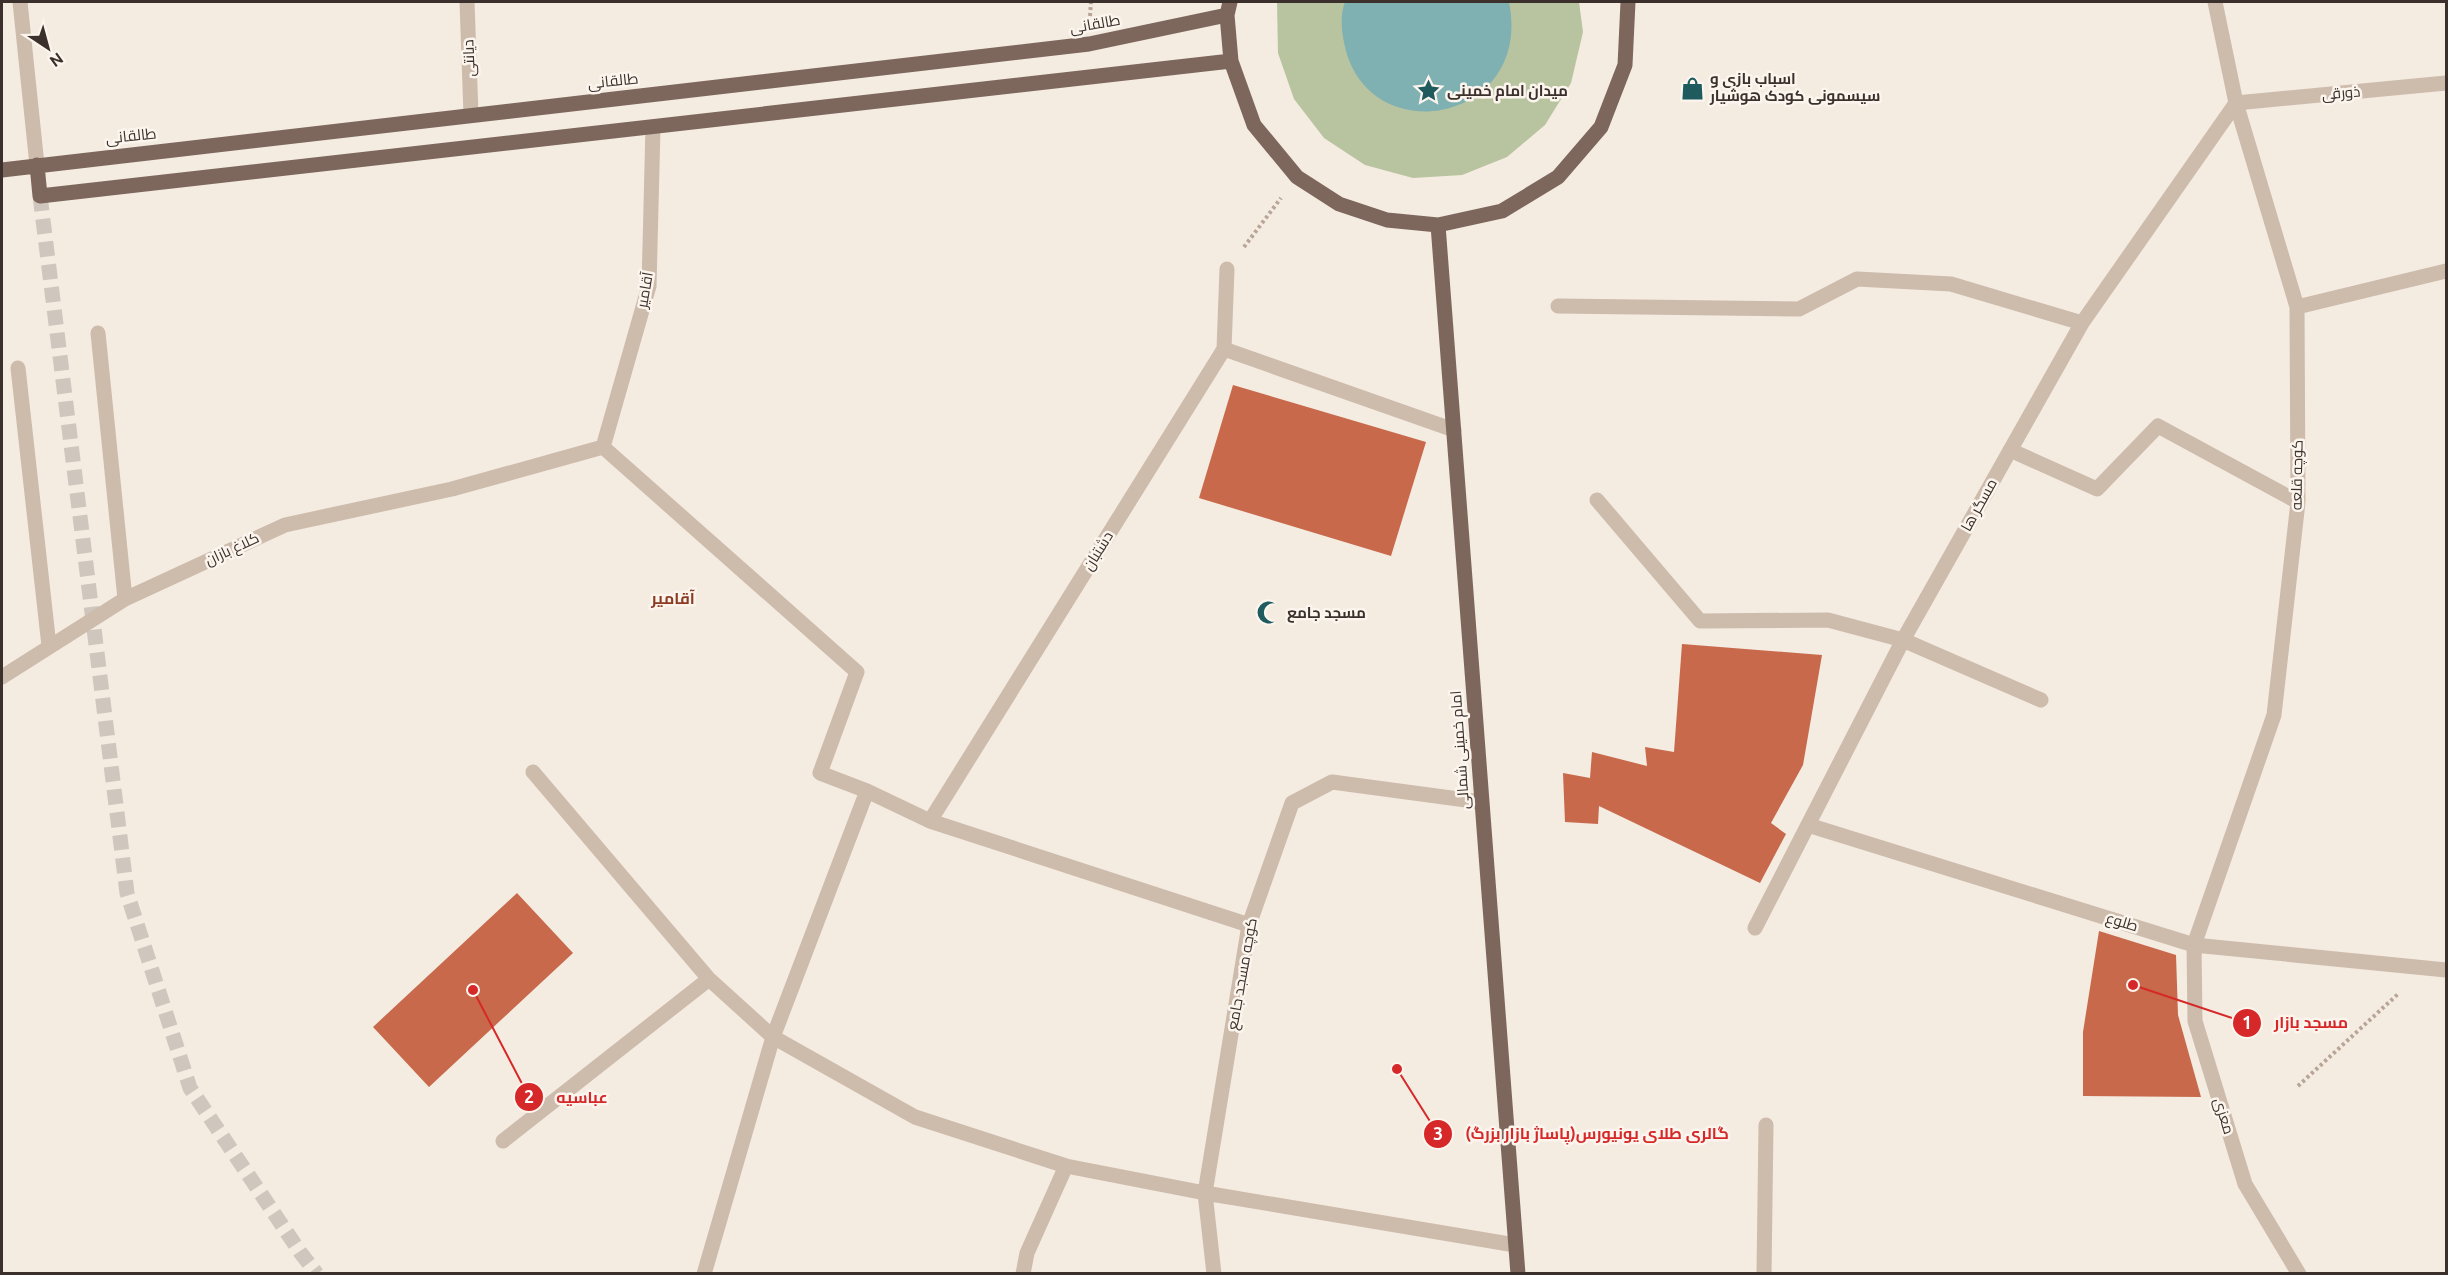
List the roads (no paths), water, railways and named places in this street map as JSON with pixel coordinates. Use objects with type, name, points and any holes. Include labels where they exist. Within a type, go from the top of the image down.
[{"type":"main road","points":[[1229,8],[1230,61],[1254,125],[1297,177],[1339,204],[1359,211],[1387,220],[1438,225],[1502,211],[1558,177],[1601,127],[1625,65],[1628,2]]},
{"type":"main road","name":"طالقانی","points":[[2,170],[1089,44],[1229,8]]},
{"type":"main road","points":[[37,165],[40,196],[1230,61]]},
{"type":"main road","name":"امام خمینی شمالی","points":[[1438,225],[1518,1274]]},
{"type":"street","points":[[20,2],[37,165]]},
{"type":"street","name":"دیانتی","points":[[467,2],[471,115]]},
{"type":"street","name":"کوچه قلعه","points":[[2194,945],[2274,715],[2298,502],[2297,308],[2236,103],[2215,2]]},
{"type":"street","name":"ذورقی","points":[[2236,103],[2446,83]]},
{"type":"street","name":"مسگر ها","points":[[1755,928],[1903,640],[2082,323],[2236,103]]},
{"type":"street","name":"آقامیر","points":[[603,447],[649,286],[653,126]]},
{"type":"street","name":"دشتبان","points":[[930,821],[1224,349],[1227,269]]},
{"type":"street","points":[[2297,308],[2446,271]]},
{"type":"street","points":[[1558,306],[1799,309],[1857,279],[1951,284],[2082,323]]},
{"type":"street","points":[[98,333],[125,599]]},
{"type":"street","points":[[1224,349],[1454,430]]},
{"type":"street","points":[[18,369],[49,646]]},
{"type":"street","points":[[2010,450],[2097,489],[2158,426],[2298,502]]},
{"type":"street","points":[[603,447],[857,672],[820,773],[867,791],[930,821],[1249,924]]},
{"type":"street","name":"کلاغ بازان","points":[[2,676],[125,599],[285,525],[452,489],[603,447]]},
{"type":"street","points":[[1598,500],[1700,621],[1828,620],[1903,640],[2041,700]]},
{"type":"street","points":[[533,772],[709,979],[774,1037],[915,1117],[1066,1166],[1205,1193],[1515,1245]]},
{"type":"street","name":"کوچه مسجد جامع","points":[[1214,1274],[1205,1193],[1249,924],[1292,803],[1332,782],[1482,802]]},
{"type":"street","points":[[704,1274],[774,1037],[867,791]]},
{"type":"street","name":"طلوع","points":[[1808,825],[2194,945],[2446,970]]},
{"type":"street","name":"معزی","points":[[2194,945],[2195,1021],[2245,1184],[2299,1274]]},
{"type":"street","points":[[503,1141],[709,979]]},
{"type":"street","points":[[1764,1274],[1766,1125]]},
{"type":"street","points":[[1023,1274],[1027,1253],[1066,1166]]},
{"type":"water","points":[[1345,2],[1509,2],[1510,42],[1498,74],[1475,96],[1447,109],[1416,111],[1387,103],[1362,83],[1346,51],[1342,33]]},
{"type":"tunnel","points":[[40,196],[127,893],[190,1088],[317,1274]]},
{"type":"place","name":"اسباب بازی و سیسمونی کودک هوشیار","points":[[1692,88]]},
{"type":"place","name":"میدان امام خمینی","points":[[1429,91]]},
{"type":"place","name":"مسجد جامع","points":[[1269,613]]},
{"type":"place","name":"مسجد بازار","points":[[2133,985]]},
{"type":"place","name":"عباسیه","points":[[473,990]]},
{"type":"place","name":"گالری طلای یونیورس(پاساژ بازار بزرگ)","points":[[1397,1069]]},
{"type":"district","name":"آقامیر","points":[[673,598]]}]
